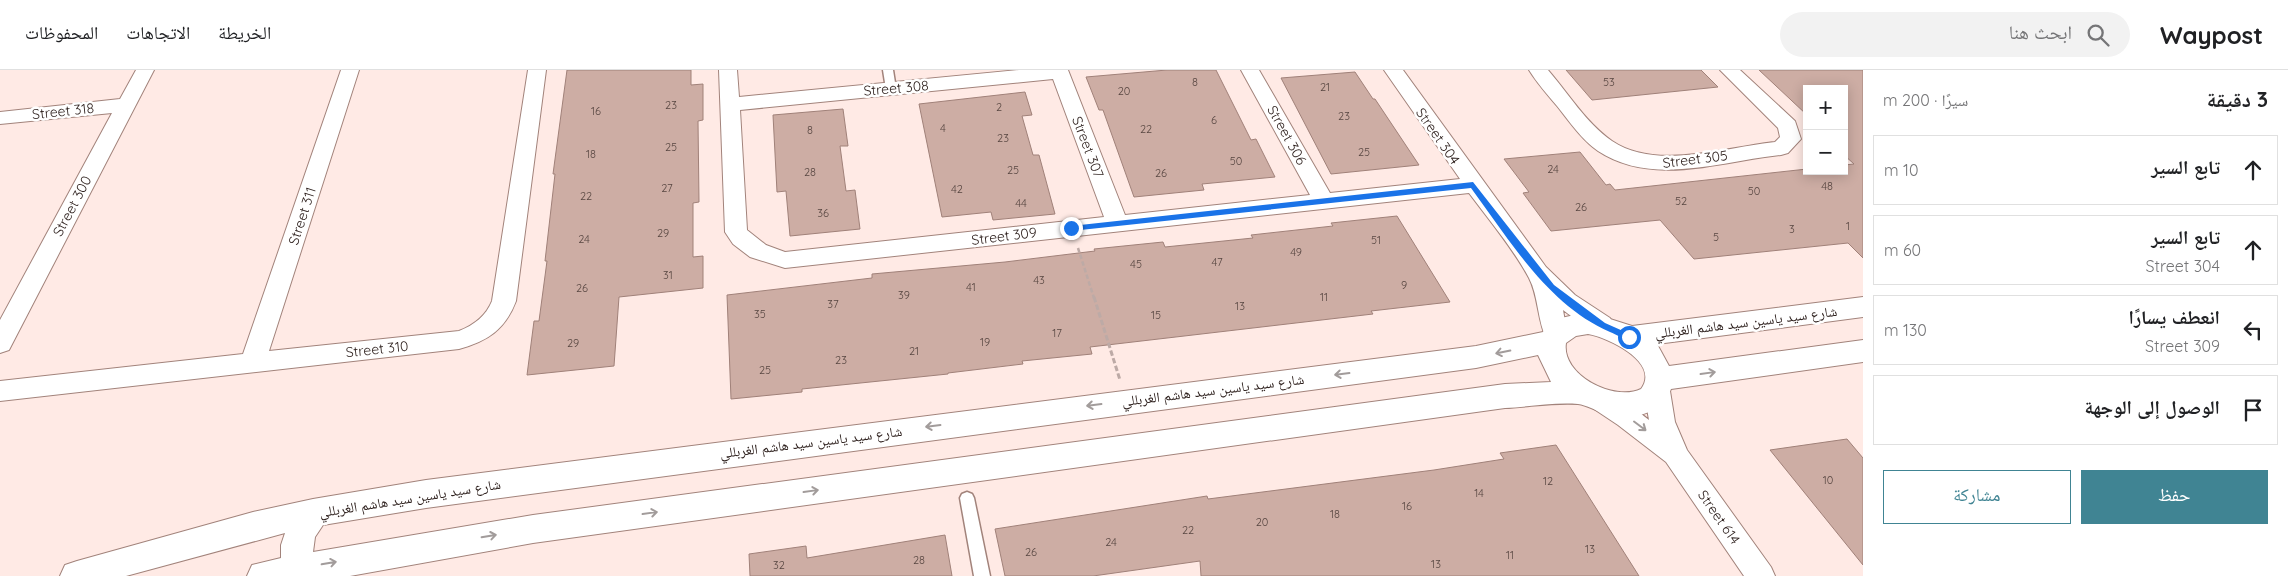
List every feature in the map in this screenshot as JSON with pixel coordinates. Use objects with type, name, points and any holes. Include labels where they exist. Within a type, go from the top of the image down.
[{"type":"street","name":"Street 300","points":[[0,343],[145,70]]},
{"type":"street","name":"Street 311","points":[[253,362],[350,70]]},
{"type":"street","name":"Street 310","points":[[0,391],[459,340],[490,325],[497,317],[504,301],[538,70]]},
{"type":"street","name":"Street 309","points":[[729,70],[732,104],[736,232],[747,246],[764,256],[785,260],[809,259],[1071,228],[1473,185]]},
{"type":"street","name":"Street 306","points":[[1250,70],[1323,200]]},
{"type":"street","name":"Street 304","points":[[1393,70],[1473,185],[1538,273],[1567,301],[1602,325]]},
{"type":"street","name":"Street 305","points":[[1538,70],[1596,138],[1616,153],[1629,158],[1650,163],[1668,162],[1771,150],[1787,144],[1791,139],[1788,126],[1730,70]]},
{"type":"street","name":"Street 308","points":[[732,104],[890,79],[1059,71]]},
{"type":"street","name":"Street 307","points":[[1059,71],[1117,223]]},
{"type":"street","name":"Street 318","points":[[0,118],[125,105]]},
{"type":"street","name":"Street 304","points":[[1538,273],[1550,302],[1553,337]]},
{"type":"street","name":"شارع سيد ياسين سيد هاشم الغربللي","points":[[1629,337],[1863,307]]},
{"type":"street","points":[[1575,324],[1602,325],[1629,337],[1651,357],[1658,368],[1658,385],[1648,399],[1635,404],[1618,404],[1591,396],[1566,380],[1555,367],[1550,353],[1553,337],[1575,324]]},
{"type":"street","name":"شارع سيد ياسين سيد هاشم الغربللي","points":[[78,576],[147,554],[222,534],[314,513],[536,478],[1126,400],[1476,357],[1553,337]]},
{"type":"street","points":[[1658,385],[1863,350]]},
{"type":"street","name":"Street 614","points":[[1658,385],[1662,422],[1677,457],[1761,576]]},
{"type":"street","points":[[264,576],[300,568],[562,525],[1505,396],[1591,396]]},
{"type":"street","name":"Street 614","points":[[1591,396],[1626,416],[1677,457]]},
{"type":"street","points":[[300,568],[296,547],[306,523],[314,513]]},
{"type":"lane","points":[[967,498],[982,576]]},
{"type":"path","points":[[1071,228],[1126,400]]},
{"type":"building","points":[[567,70],[691,70],[691,85],[703,84],[703,120],[698,121],[699,202],[693,203],[693,257],[703,256],[703,288],[619,297],[614,366],[527,375],[534,321],[539,321],[547,261],[545,261],[555,174],[553,174]]},
{"type":"building","points":[[1167,70],[1216,70],[1251,140],[1256,139],[1275,177],[1202,184],[1204,190],[1134,197],[1103,110],[1099,110],[1086,77]]},
{"type":"building","points":[[1566,70],[1701,70],[1718,87],[1592,100]]},
{"type":"building","points":[[1759,70],[1863,70],[1863,258],[1848,243],[1694,259],[1660,220],[1551,231],[1523,193],[1529,192],[1504,159],[1580,152],[1606,185],[1610,184],[1615,190],[1803,169],[1803,175],[1848,175],[1848,165],[1854,164],[1848,159],[1848,85],[1803,85],[1803,111]]},
{"type":"building","points":[[1355,72],[1419,165],[1331,174],[1281,78]]},
{"type":"building","points":[[1025,92],[1032,115],[1022,116],[1033,155],[1039,155],[1055,214],[993,220],[991,212],[942,217],[919,104]]},
{"type":"building","points":[[843,109],[848,146],[840,146],[846,191],[855,190],[860,229],[790,236],[786,191],[777,192],[773,115]]},
{"type":"building","points":[[1397,216],[1450,302],[1371,311],[1373,314],[1090,347],[1092,354],[1022,361],[1023,364],[731,399],[727,295],[872,278],[872,274],[1005,262],[1095,251],[1094,249],[1163,242],[1165,247],[1253,238],[1251,235],[1333,226],[1331,223]]},
{"type":"building","points":[[1847,439],[1863,458],[1863,565],[1770,450]]},
{"type":"building","points":[[1556,445],[1639,576],[1201,576],[1200,561],[1093,576],[1005,576],[995,529],[1207,496],[1208,499],[1434,470],[1504,459],[1500,453]]},
{"type":"building","points":[[945,535],[952,576],[750,576],[749,554],[806,546],[807,558]]},
{"type":"route","points":[[1071,228],[1473,185],[1538,273],[1551,287],[1567,301],[1602,325],[1629,337]]}]
